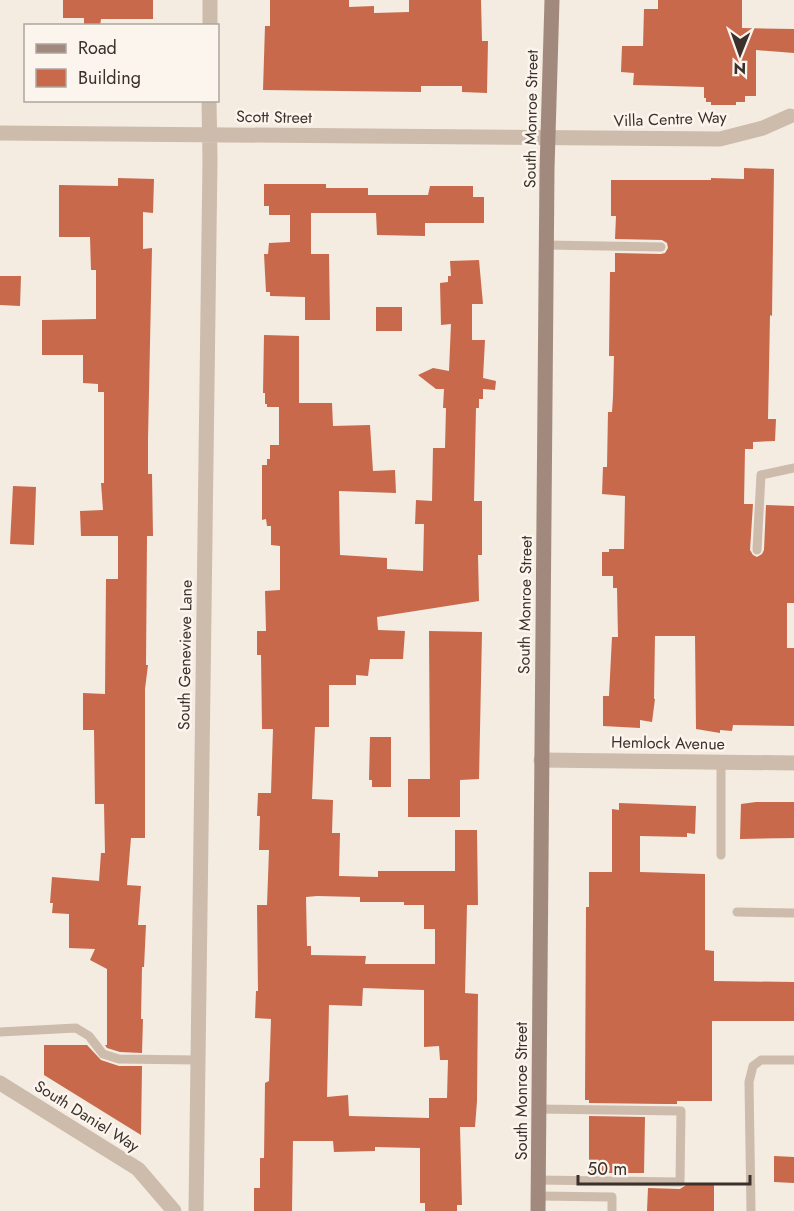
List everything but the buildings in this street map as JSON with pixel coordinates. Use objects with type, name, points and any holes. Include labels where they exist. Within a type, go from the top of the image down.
[{"type":"main road","name":"South Monroe Street","points":[[538,1203],[546,245],[552,0]]},
{"type":"street","points":[[210,0],[210,24]]},
{"type":"street","name":"South Genevieve Lane","points":[[196,1211],[209,102]]},
{"type":"street","name":"Villa Centre Way","points":[[548,139],[720,139],[793,118]]},
{"type":"street","name":"Scott Street","points":[[0,133],[548,139]]},
{"type":"street","name":"Hemlock Avenue","points":[[541,760],[794,763]]},
{"type":"street","name":"South Daniel Way","points":[[0,1083],[138,1169],[174,1211]]},
{"type":"lane","points":[[546,245],[661,247]]},
{"type":"lane","points":[[757,550],[761,475],[794,468]]},
{"type":"lane","points":[[721,855],[722,762]]},
{"type":"lane","points":[[737,912],[794,913]]},
{"type":"lane","points":[[0,1032],[76,1028],[89,1036],[103,1054],[119,1059],[197,1060]]},
{"type":"lane","points":[[751,1211],[749,1082],[753,1066],[761,1060],[794,1060]]},
{"type":"lane","points":[[538,1179],[680,1182],[681,1111],[539,1108]]},
{"type":"lane","points":[[538,1203],[612,1197],[612,1211]]}]
